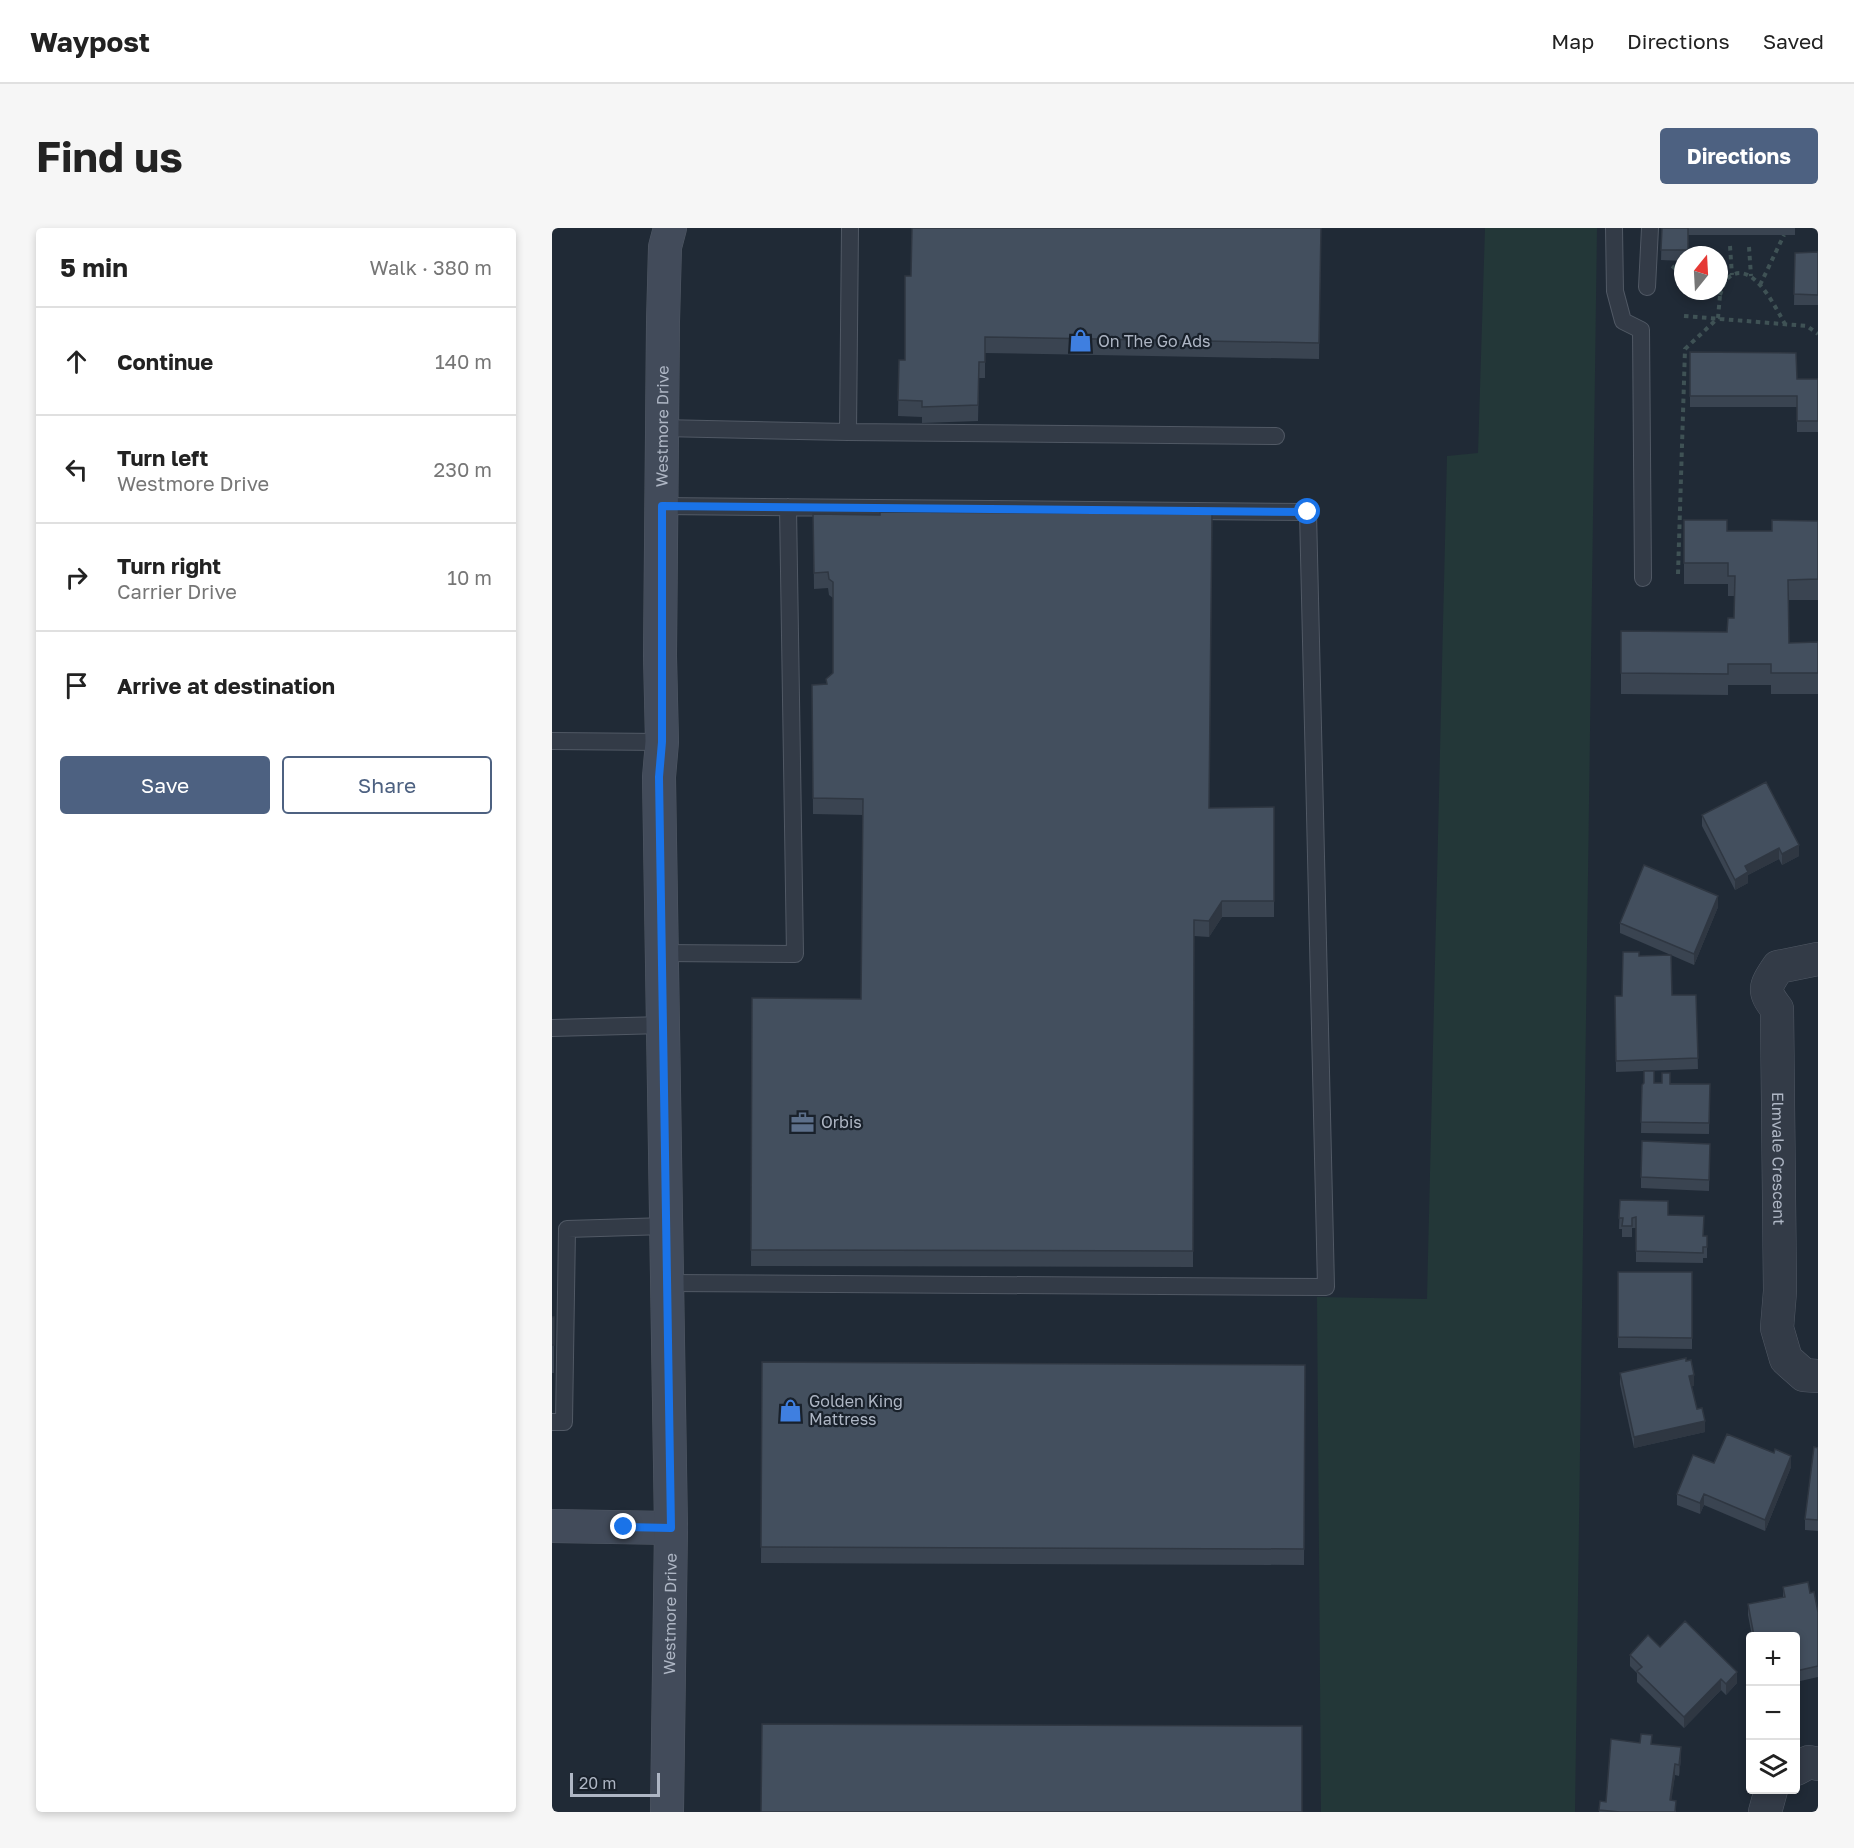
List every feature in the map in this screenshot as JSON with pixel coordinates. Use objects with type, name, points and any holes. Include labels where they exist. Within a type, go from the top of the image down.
[{"type":"street","name":"Westmore Drive","points":[[667,1812],[671,1528],[659,777],[662,742],[662,428],[665,247],[670,228]]},
{"type":"street","name":"Elmvale Crescent","points":[[1818,959],[1778,967],[1767,982],[1767,997],[1778,1009],[1780,1291],[1777,1328],[1786,1359],[1804,1375],[1818,1376]]},
{"type":"street","points":[[552,1526],[671,1528]]},
{"type":"street","points":[[1800,1766],[1809,1762],[1818,1764]]},
{"type":"street","points":[[1765,1812],[1770,1794]]},
{"type":"lane","points":[[849,432],[850,228]]},
{"type":"lane","points":[[1614,228],[1615,291],[1623,321],[1641,330],[1643,578]]},
{"type":"lane","points":[[1647,287],[1650,228]]},
{"type":"lane","points":[[662,428],[1276,436]]},
{"type":"lane","points":[[662,506],[1308,512],[1326,1287],[667,1283]]},
{"type":"lane","points":[[661,953],[795,954],[788,507]]},
{"type":"lane","points":[[552,741],[662,742]]},
{"type":"lane","points":[[552,1028],[663,1025]]},
{"type":"lane","points":[[552,1422],[564,1422],[567,1228],[666,1226]]},
{"type":"path","points":[[1760,285],[1784,235]]},
{"type":"path","points":[[1730,246],[1732,276]]},
{"type":"path","points":[[1749,247],[1751,276]]},
{"type":"path","points":[[1728,278],[1737,273],[1751,276],[1767,292],[1785,324]]},
{"type":"path","points":[[1678,574],[1685,349],[1718,318],[1719,300]]},
{"type":"path","points":[[1684,316],[1808,326],[1818,334]]},
{"type":"green space","points":[[1485,228],[1597,228],[1575,1812],[1321,1812],[1317,1297],[1427,1299],[1447,456],[1478,453]]},
{"type":"building","points":[[912,228],[1321,228],[1319,343],[985,337],[985,362],[979,362],[978,405],[922,407],[922,401],[898,400],[899,360],[905,360],[905,276],[911,276]]},
{"type":"building","points":[[1662,228],[1688,228],[1688,246],[1674,246],[1674,250],[1661,250]]},
{"type":"building","points":[[1818,252],[1818,295],[1794,294],[1795,253]]},
{"type":"building","points":[[1690,352],[1796,353],[1797,379],[1818,379],[1818,421],[1797,421],[1797,396],[1690,396]]},
{"type":"building","points":[[880,512],[1212,514],[1209,808],[1274,807],[1274,901],[1222,901],[1209,921],[1194,920],[1193,1251],[751,1250],[752,998],[861,999],[863,799],[813,798],[812,685],[827,684],[826,679],[833,673],[833,582],[829,579],[828,572],[814,573],[813,514],[880,515]]},
{"type":"building","points":[[1684,520],[1727,520],[1727,531],[1772,531],[1772,520],[1818,521],[1818,579],[1788,580],[1789,643],[1818,642],[1818,673],[1771,673],[1771,664],[1728,664],[1728,674],[1621,673],[1621,631],[1727,632],[1728,618],[1734,618],[1735,576],[1728,576],[1728,563],[1684,563]]},
{"type":"building","points":[[1766,782],[1799,845],[1782,854],[1779,848],[1745,866],[1748,872],[1735,880],[1702,815]]},
{"type":"building","points":[[1644,865],[1718,896],[1694,954],[1620,923]]},
{"type":"building","points":[[1623,952],[1639,952],[1639,956],[1671,955],[1672,995],[1696,995],[1698,1058],[1616,1061],[1615,996],[1622,996]]},
{"type":"building","points":[[1644,1071],[1654,1071],[1654,1083],[1662,1083],[1662,1073],[1670,1073],[1670,1084],[1710,1084],[1709,1123],[1641,1122]]},
{"type":"building","points":[[1642,1141],[1710,1144],[1709,1180],[1641,1177]]},
{"type":"building","points":[[1620,1200],[1668,1201],[1668,1215],[1704,1216],[1703,1236],[1707,1236],[1707,1247],[1703,1247],[1703,1253],[1636,1251],[1636,1217],[1632,1218],[1632,1226],[1622,1226],[1623,1218],[1619,1218]]},
{"type":"building","points":[[1618,1272],[1692,1272],[1692,1338],[1618,1337]]},
{"type":"building","points":[[552,1317],[554,1317],[554,1345],[552,1345]]},
{"type":"building","points":[[1686,1358],[1686,1361],[1691,1360],[1694,1375],[1689,1376],[1697,1409],[1702,1408],[1705,1421],[1634,1437],[1620,1373]]},
{"type":"building","points":[[762,1362],[1305,1365],[1304,1549],[761,1547]]},
{"type":"building","points":[[1727,1434],[1774,1453],[1775,1449],[1791,1456],[1765,1520],[1704,1494],[1700,1503],[1677,1494],[1693,1455],[1714,1463]]},
{"type":"building","points":[[1814,1447],[1818,1448],[1818,1520],[1805,1519]]},
{"type":"building","points":[[1808,1582],[1810,1593],[1814,1592],[1818,1612],[1818,1666],[1800,1670],[1800,1632],[1753,1632],[1748,1604],[1785,1597],[1783,1587]]},
{"type":"building","points":[[1685,1621],[1737,1672],[1726,1684],[1721,1679],[1684,1717],[1637,1671],[1642,1667],[1630,1655],[1648,1635],[1660,1647]]},
{"type":"building","points":[[762,1724],[1302,1726],[1302,1812],[761,1812]]},
{"type":"building","points":[[1641,1734],[1652,1735],[1651,1744],[1681,1747],[1679,1765],[1675,1764],[1670,1800],[1676,1801],[1675,1812],[1599,1810],[1600,1801],[1606,1802],[1611,1739],[1640,1743]]},
{"type":"place","name":"On The Go Ads","points":[[1080,341]]},
{"type":"place","name":"Orbis","points":[[803,1122]]},
{"type":"place","name":"Golden King Mattress","points":[[791,1410]]},
{"type":"route","points":[[624,1527],[671,1528],[659,777],[662,742],[660,656],[662,506],[1308,512]]}]
